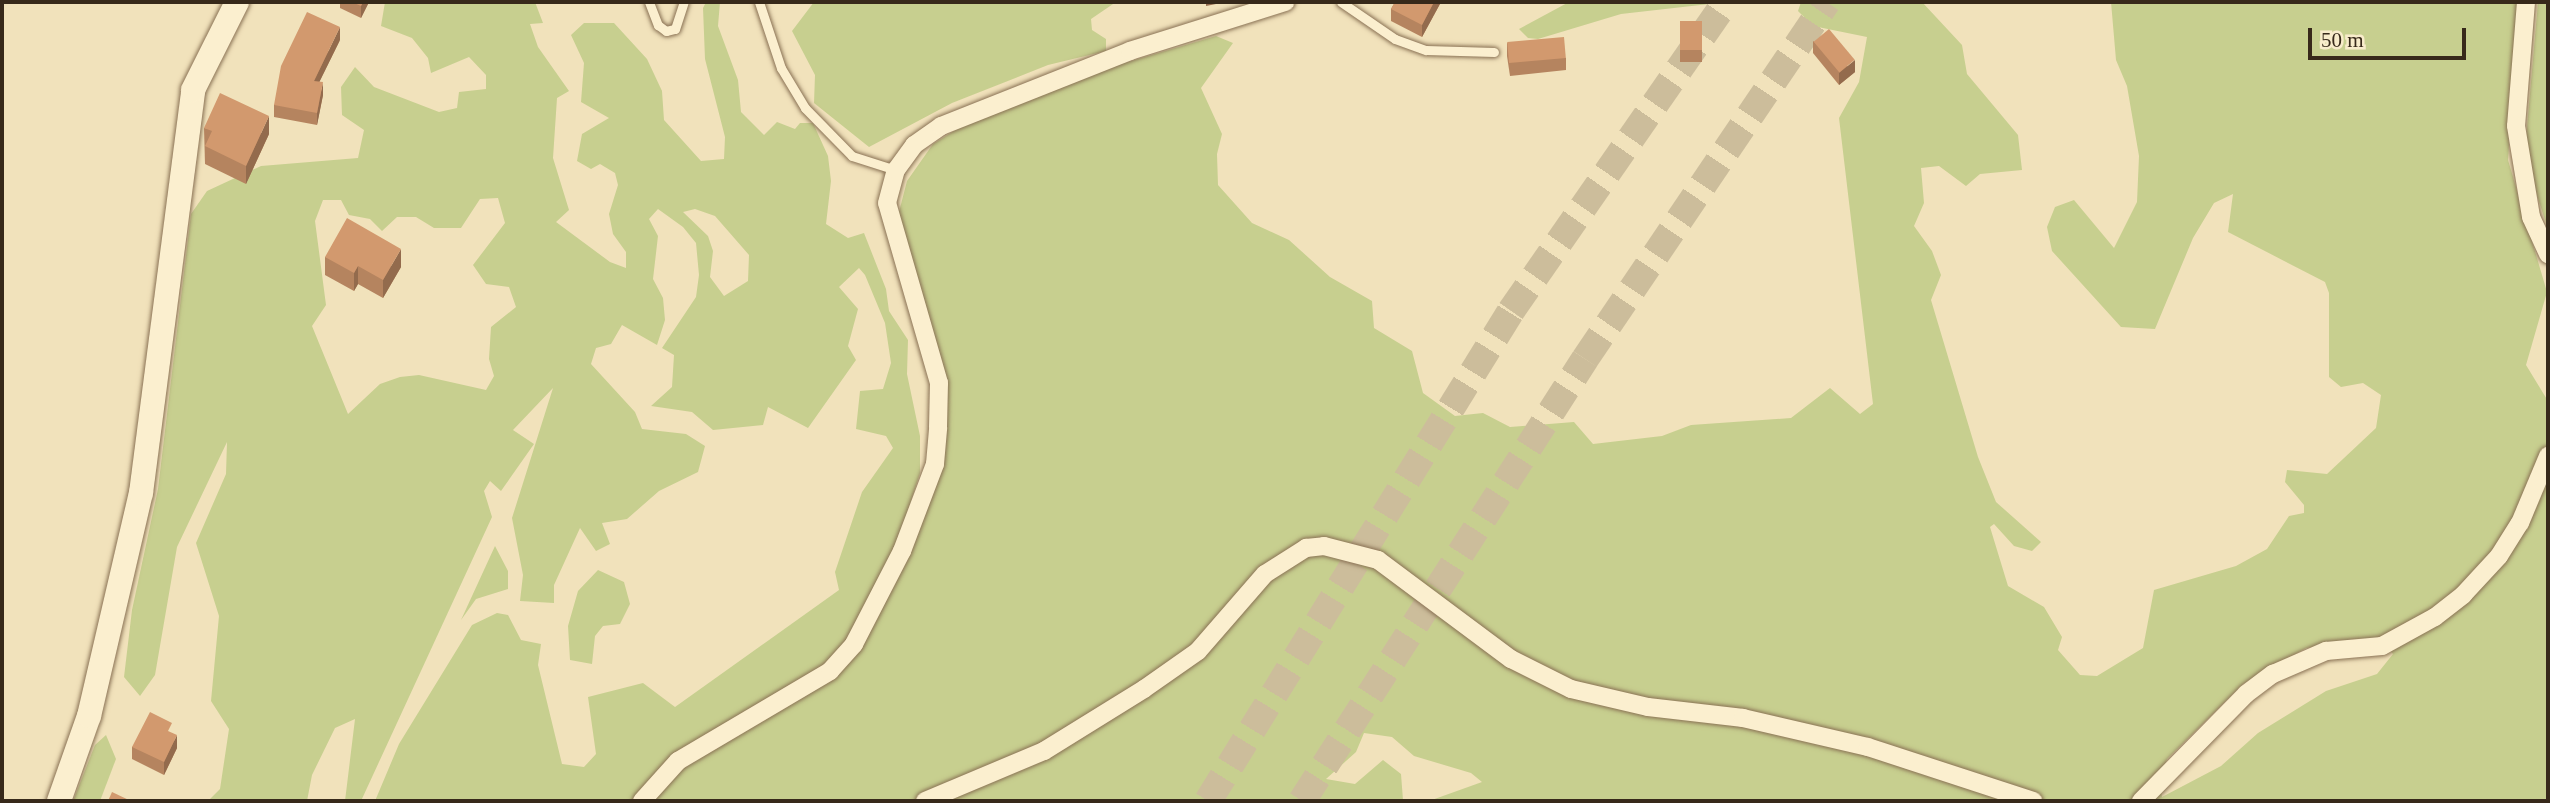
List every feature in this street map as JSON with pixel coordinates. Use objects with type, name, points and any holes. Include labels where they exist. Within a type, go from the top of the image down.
[{"type":"main road","points":[[59,801],[89,716],[141,493],[183,140],[193,90],[236,3]]},
{"type":"street","points":[[642,801],[678,761],[830,671],[854,644],[902,551],[934,464],[939,383],[891,228],[887,204],[896,170],[914,145],[941,125],[1130,51],[1285,2]]},
{"type":"street","points":[[2526,2],[2516,126],[2531,217],[2548,254]]},
{"type":"street","points":[[2141,801],[2246,694],[2273,674],[2326,651],[2382,646],[2435,617],[2463,595],[2499,556],[2520,523],[2548,456]]},
{"type":"street","points":[[925,801],[1044,751],[1144,690],[1198,651],[1265,574],[1306,548],[1324,546],[1378,560],[1511,659],[1571,689],[1648,706],[1743,718],[1868,747],[2032,801]]},
{"type":"lane","points":[[649,2],[658,25],[666,31],[675,29],[684,2]]},
{"type":"lane","points":[[759,2],[781,68],[805,108],[852,156],[896,170]]},
{"type":"lane","points":[[1341,2],[1395,39],[1426,50],[1494,52]]},
{"type":"green space","points":[[385,2],[535,2],[543,23],[530,24],[538,47],[569,91],[557,98],[553,158],[569,210],[556,222],[610,262],[626,268],[626,252],[613,234],[609,214],[618,185],[615,173],[600,164],[591,169],[577,161],[582,134],[609,118],[581,102],[584,63],[571,35],[584,23],[614,23],[647,59],[662,91],[664,120],[701,161],[724,159],[725,137],[705,59],[703,8],[706,2],[720,2],[718,26],[738,80],[741,112],[764,135],[777,122],[795,129],[800,123],[813,123],[828,156],[831,181],[826,224],[848,238],[864,233],[886,289],[889,311],[908,340],[907,374],[920,436],[920,473],[902,529],[945,433],[904,254],[899,212],[907,181],[933,144],[970,121],[1104,69],[1216,36],[1233,43],[1201,88],[1222,134],[1217,154],[1218,185],[1252,223],[1289,240],[1330,277],[1372,301],[1374,328],[1412,351],[1423,393],[1455,416],[1483,413],[1510,427],[1574,422],[1593,444],[1662,436],[1691,425],[1791,418],[1830,388],[1860,414],[1873,404],[1839,118],[1859,82],[1867,37],[1813,26],[1798,11],[1801,2],[1922,2],[1962,45],[1967,74],[2018,135],[2022,170],[1980,174],[1966,186],[1939,166],[1921,168],[1924,203],[1914,226],[1932,251],[1941,275],[1931,300],[1978,457],[1996,502],[2041,542],[2032,551],[2014,546],[1994,524],[1990,527],[2008,586],[2044,607],[2062,637],[2058,650],[2080,675],[2097,676],[2143,648],[2154,590],[2236,566],[2267,549],[2289,516],[2304,513],[2304,505],[2285,482],[2287,470],[2327,474],[2376,428],[2381,395],[2363,383],[2341,387],[2329,377],[2329,293],[2325,282],[2228,232],[2233,194],[2214,203],[2193,238],[2155,329],[2121,327],[2052,251],[2047,227],[2055,207],[2074,200],[2114,248],[2137,202],[2139,156],[2127,86],[2116,60],[2111,2],[2519,2],[2508,160],[2547,292],[2526,365],[2548,401],[2548,801],[1429,801],[1482,782],[1471,773],[1414,756],[1392,737],[1364,733],[1356,752],[1326,779],[1355,784],[1383,760],[1401,774],[1403,800],[1414,801],[375,801],[399,744],[472,625],[497,613],[508,615],[521,640],[541,644],[538,665],[562,764],[584,767],[596,754],[588,697],[643,683],[675,707],[839,590],[835,572],[862,492],[893,448],[886,436],[856,429],[860,391],[883,389],[891,363],[885,323],[865,275],[859,268],[839,287],[858,309],[848,346],[856,360],[808,428],[768,407],[763,425],[713,430],[692,412],[651,406],[672,387],[674,355],[662,348],[696,297],[699,275],[696,243],[683,227],[658,209],[649,219],[658,236],[653,279],[663,298],[665,320],[657,345],[622,325],[611,344],[596,348],[591,364],[635,412],[642,429],[686,434],[705,446],[698,472],[659,491],[627,519],[602,523],[610,544],[596,551],[580,528],[554,585],[554,603],[520,601],[523,575],[512,518],[553,388],[513,430],[534,444],[501,491],[490,481],[484,491],[492,517],[361,801],[345,801],[355,719],[335,728],[312,775],[307,801],[208,801],[220,789],[229,729],[211,701],[219,616],[196,543],[226,474],[227,442],[177,547],[155,675],[140,696],[124,677],[132,610],[158,489],[191,214],[207,191],[261,166],[358,158],[364,130],[342,115],[341,87],[355,67],[374,87],[439,112],[457,108],[459,92],[486,89],[486,75],[469,57],[431,73],[428,58],[412,38],[381,26]],"holes":[[[498,198],[505,223],[473,265],[486,284],[509,287],[516,307],[491,327],[489,359],[494,376],[486,390],[419,375],[400,377],[380,384],[348,414],[312,326],[326,305],[315,221],[323,200],[341,200],[349,215],[370,219],[382,231],[397,217],[416,217],[434,228],[461,228],[480,199]],[[695,209],[715,216],[749,255],[748,281],[724,296],[710,277],[713,251],[708,236],[683,212]],[[2381,639],[2393,654],[2377,674],[2326,691],[2258,733],[2221,766],[2162,797],[2160,781],[2167,759],[2243,684],[2306,648]]]},
{"type":"green space","points":[[814,2],[1116,2],[1091,19],[1092,30],[1106,39],[1106,51],[1048,65],[952,103],[869,147],[814,103],[815,75],[792,31]]},
{"type":"green space","points":[[1569,2],[1727,2],[1621,14],[1538,39],[1528,38],[1519,29]]},
{"type":"green space","points":[[2538,2],[2548,2],[2548,229],[2532,180],[2526,139]]},
{"type":"green space","points":[[495,546],[508,571],[508,589],[476,599],[461,620]]},
{"type":"green space","points":[[598,570],[624,582],[630,604],[620,624],[603,626],[595,636],[592,664],[570,660],[568,626],[578,591]]},
{"type":"green space","points":[[106,735],[116,759],[100,801],[73,801],[95,745]]},
{"type":"building","points":[[1395,2],[1434,2],[1422,25],[1391,9]]},
{"type":"building","points":[[307,12],[340,27],[314,81],[323,82],[317,113],[274,105],[281,66]]},
{"type":"building","points":[[1680,21],[1702,21],[1702,50],[1680,50]]},
{"type":"building","points":[[1829,29],[1855,60],[1839,72],[1814,42]]},
{"type":"building","points":[[1564,37],[1566,58],[1509,63],[1507,42]]},
{"type":"building","points":[[220,93],[269,116],[246,166],[205,146],[212,131],[204,128]]},
{"type":"building","points":[[347,218],[401,249],[383,280],[358,266],[354,273],[325,257]]},
{"type":"building","points":[[150,712],[172,723],[168,731],[177,735],[164,762],[132,747]]},
{"type":"building","points":[[112,792],[131,801],[108,801]]},
{"type":"tunnel","points":[[1208,801],[1511,311],[1726,2]]},
{"type":"tunnel","points":[[1302,801],[1585,359],[1827,2]]}]
